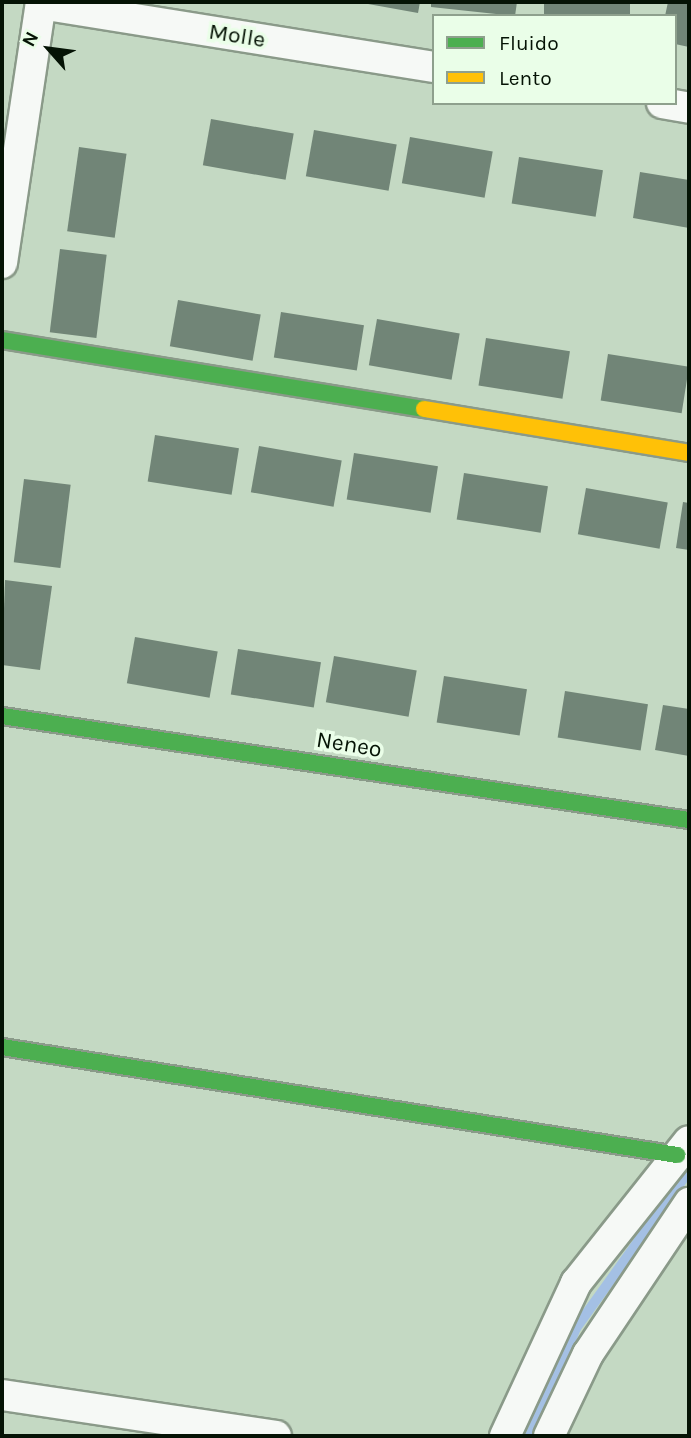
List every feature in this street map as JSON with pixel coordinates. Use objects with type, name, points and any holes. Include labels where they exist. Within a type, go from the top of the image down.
[{"type":"street","name":"Molle","points":[[41,3],[432,67]]},
{"type":"street","points":[[2,263],[41,3]]},
{"type":"street","points":[[2,340],[689,453]]},
{"type":"street","name":"Neneo","points":[[2,716],[689,820]]},
{"type":"street","points":[[2,1047],[683,1148],[576,1283],[505,1436]]},
{"type":"street","points":[[549,1436],[589,1354],[689,1203]]},
{"type":"street","points":[[2,1395],[276,1436]]},
{"type":"building","points":[[357,2],[420,2],[418,13]]},
{"type":"building","points":[[431,2],[517,2],[515,14],[431,7]]},
{"type":"building","points":[[544,2],[630,2],[630,14],[544,14]]},
{"type":"building","points":[[668,2],[689,2],[689,47],[677,44],[677,14],[665,14]]},
{"type":"building","points":[[211,119],[294,134],[286,180],[203,165]]},
{"type":"building","points":[[314,130],[397,145],[389,191],[306,176]]},
{"type":"building","points":[[410,137],[493,152],[485,198],[402,183]]},
{"type":"building","points":[[79,147],[127,154],[115,238],[67,231]]},
{"type":"building","points":[[519,157],[603,170],[596,217],[512,203]]},
{"type":"building","points":[[640,172],[689,180],[689,228],[633,218]]},
{"type":"building","points":[[60,249],[107,255],[96,338],[50,332]]},
{"type":"building","points":[[178,300],[261,315],[253,361],[170,346]]},
{"type":"building","points":[[281,312],[364,325],[357,371],[274,357]]},
{"type":"building","points":[[377,319],[460,334],[452,380],[369,365]]},
{"type":"building","points":[[486,338],[570,351],[562,399],[478,385]]},
{"type":"building","points":[[608,354],[689,367],[682,413],[601,400]]},
{"type":"building","points":[[155,435],[239,448],[232,495],[148,481]]},
{"type":"building","points":[[259,446],[342,461],[334,507],[251,492]]},
{"type":"building","points":[[354,453],[438,466],[431,513],[347,499]]},
{"type":"building","points":[[464,473],[548,486],[541,533],[457,519]]},
{"type":"building","points":[[24,479],[71,485],[60,568],[14,562]]},
{"type":"building","points":[[586,488],[668,502],[660,549],[578,534]]},
{"type":"building","points":[[683,502],[689,503],[689,550],[676,548]]},
{"type":"building","points":[[5,580],[52,586],[40,670],[2,665]]},
{"type":"building","points":[[135,637],[218,652],[210,698],[127,683]]},
{"type":"building","points":[[238,649],[321,662],[314,708],[231,694]]},
{"type":"building","points":[[334,656],[417,671],[409,717],[326,702]]},
{"type":"building","points":[[444,676],[527,689],[520,736],[437,722]]},
{"type":"building","points":[[565,691],[648,704],[641,751],[558,737]]},
{"type":"building","points":[[663,705],[689,709],[689,756],[655,750]]},
{"type":"waterway","points":[[530,1436],[576,1328],[689,1171]]},
{"type":"traffic: fast","points":[[2,340],[424,409]]},
{"type":"traffic: fast","points":[[2,716],[689,820]]},
{"type":"traffic: fast","points":[[2,1047],[677,1155]]},
{"type":"traffic: slow","points":[[424,409],[689,453]]}]
